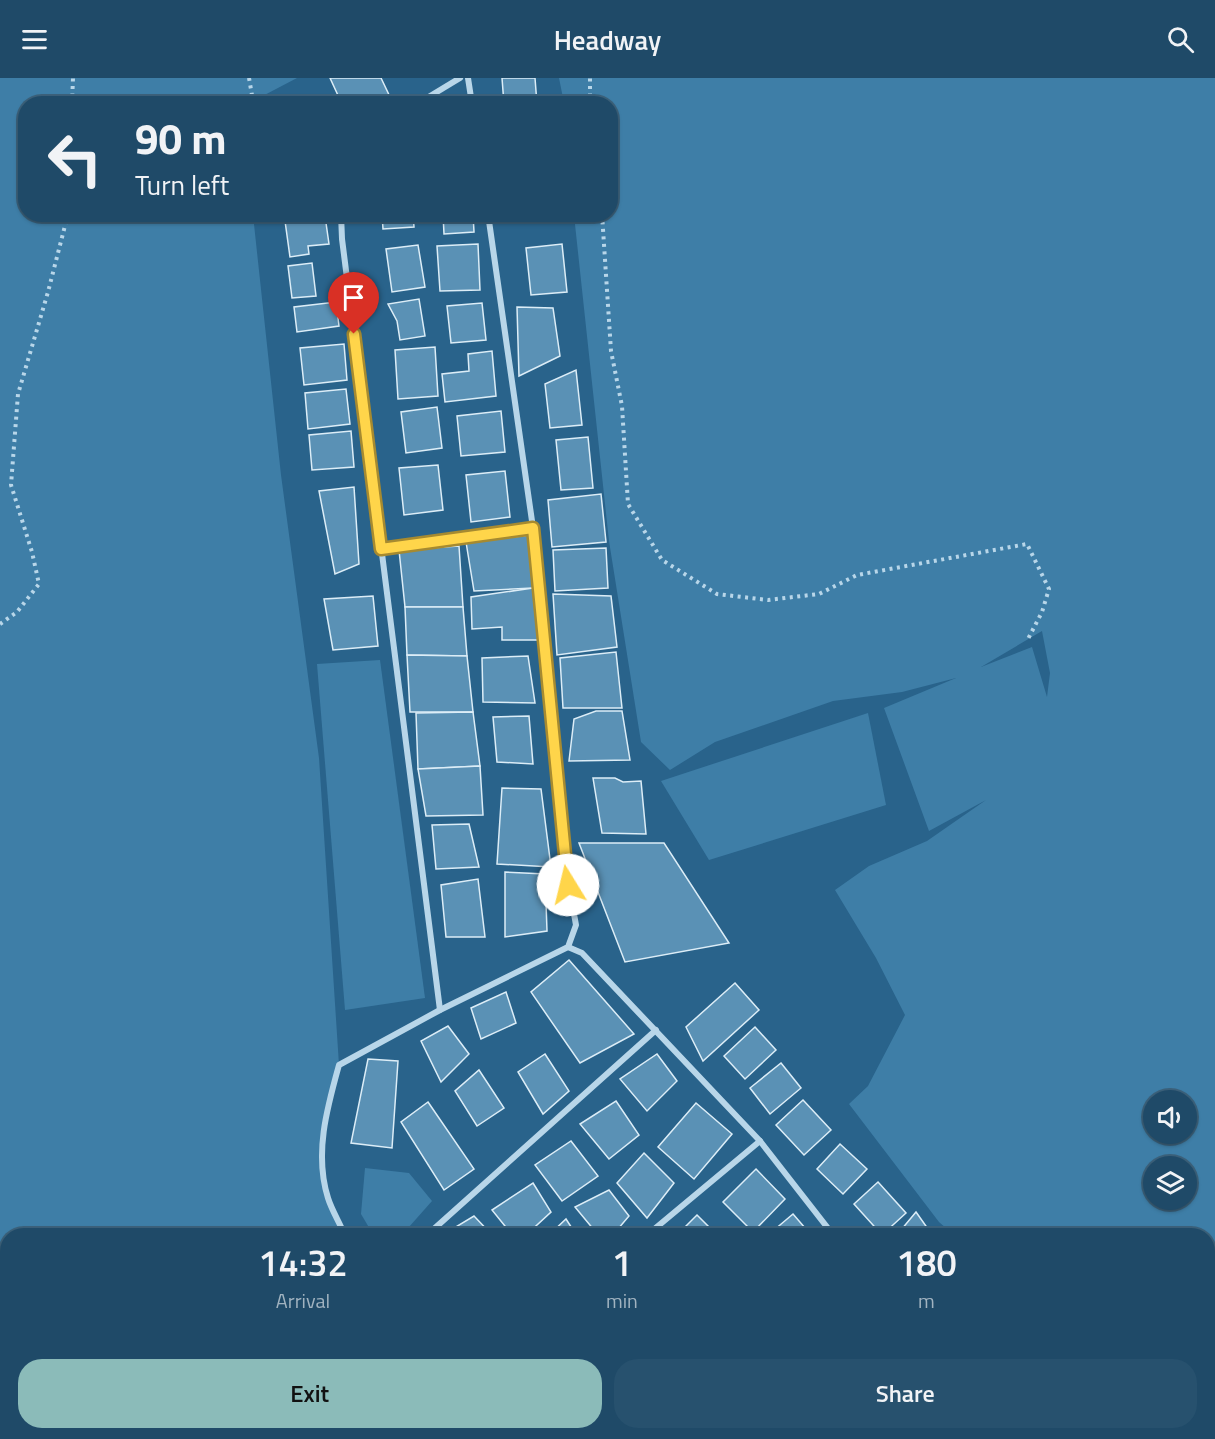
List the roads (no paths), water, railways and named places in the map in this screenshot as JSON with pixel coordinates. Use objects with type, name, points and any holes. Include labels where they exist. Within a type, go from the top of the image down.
[{"type":"street","points":[[430,96],[460,78]]},
{"type":"street","points":[[468,78],[471,96]]},
{"type":"street","points":[[342,222],[440,1010]]},
{"type":"street","points":[[341,1228],[327,1197],[323,1158],[323,1135],[327,1108],[339,1065],[440,1010],[568,947],[576,926],[565,865],[533,528],[489,222]]},
{"type":"street","points":[[381,549],[533,528]]},
{"type":"street","points":[[568,947],[582,953],[760,1141],[828,1228]]},
{"type":"street","points":[[435,1228],[656,1030]]},
{"type":"street","points":[[656,1228],[760,1141]]}]
